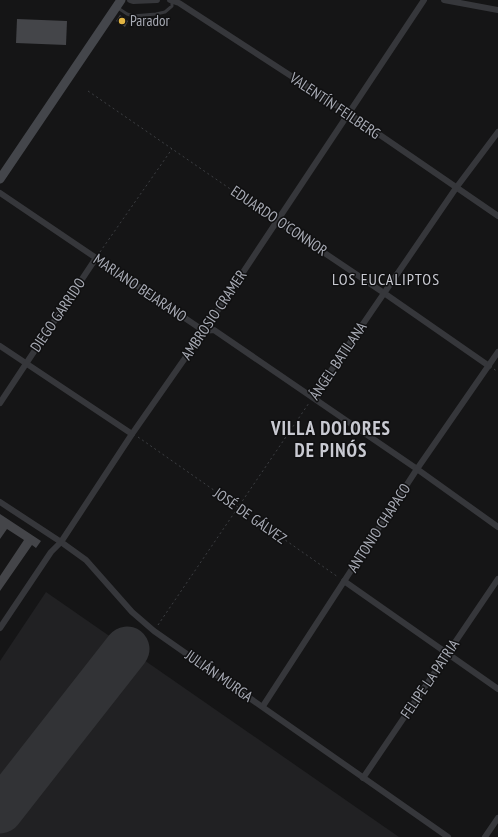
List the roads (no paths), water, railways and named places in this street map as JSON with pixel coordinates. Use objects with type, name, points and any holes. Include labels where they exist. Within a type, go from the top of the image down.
[{"type":"main road","points":[[0,179],[119,4]]},
{"type":"street","points":[[130,0],[157,0]]},
{"type":"street","name":"VALENTÍN FEILBERG","points":[[171,0],[348,113],[498,216]]},
{"type":"street","name":"AMBROSIO CRAMER","points":[[0,628],[51,552],[61,542],[132,434],[204,331],[424,0]]},
{"type":"street","points":[[444,0],[498,10]]},
{"type":"street","name":"ÁNGEL BATILANA","points":[[313,397],[456,188],[498,132]]},
{"type":"street","name":"MARIANO BEJARANO","points":[[0,193],[204,331],[214,330],[417,469],[498,527]]},
{"type":"street","name":"EDUARDO O'CONNOR","points":[[277,221],[489,366]]},
{"type":"street","name":"DIEGO GARRIDO","points":[[0,403],[96,258]]},
{"type":"street","points":[[0,346],[132,434]]},
{"type":"street","name":"ANTONIO CHAPACO","points":[[262,706],[417,469],[498,352]]},
{"type":"street","name":"JULIÁN MURGA","points":[[0,502],[86,560],[132,612],[154,631],[448,837]]},
{"type":"street","name":"FELIPE LA PATRIA","points":[[363,778],[498,579]]},
{"type":"street","points":[[344,581],[498,689]]},
{"type":"street","points":[[485,837],[498,818]]},
{"type":"lane","points":[[119,4],[127,14],[133,16],[165,12],[172,6],[171,0]]},
{"type":"place","name":"Parador","points":[[122,21]]},
{"type":"district","name":"LOS EUCALIPTOS","points":[[386,279]]},
{"type":"district","name":"VILLA DOLORES DE PINÓS","points":[[331,439]]}]
